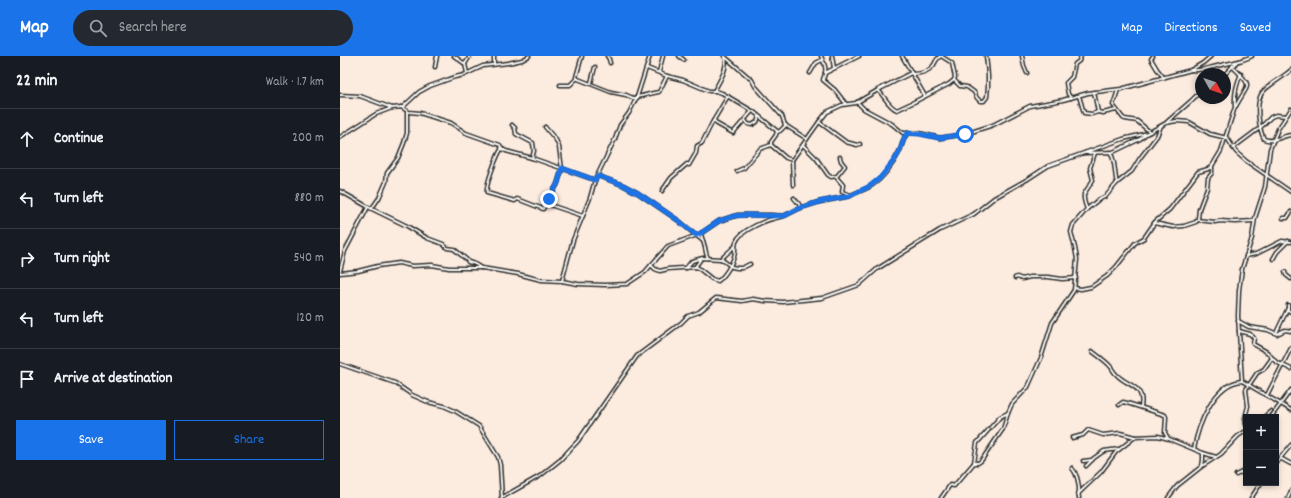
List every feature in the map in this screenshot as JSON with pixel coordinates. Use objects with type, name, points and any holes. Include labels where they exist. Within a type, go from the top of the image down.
[{"type":"street","points":[[435,67],[437,56]]},
{"type":"street","points":[[454,56],[465,64],[467,73]]},
{"type":"street","points":[[465,64],[470,56]]},
{"type":"street","points":[[494,56],[494,64]]},
{"type":"street","points":[[340,137],[376,114],[392,108],[404,106],[425,88],[446,79],[467,73],[483,66],[522,60],[529,56]]},
{"type":"street","points":[[560,85],[570,85],[577,78],[582,56]]},
{"type":"street","points":[[607,56],[610,63]]},
{"type":"street","points":[[562,281],[574,240],[590,198],[595,180],[615,139],[620,124],[629,113],[637,98],[650,56]]},
{"type":"street","points":[[659,72],[663,56]]},
{"type":"street","points":[[679,56],[683,58]]},
{"type":"street","points":[[714,91],[725,71],[725,56]]},
{"type":"street","points":[[725,56],[752,80],[755,86],[782,116],[786,125],[807,139]]},
{"type":"street","points":[[821,56],[825,64],[824,81],[835,90],[846,104]]},
{"type":"street","points":[[832,56],[834,68]]},
{"type":"street","points":[[825,73],[859,56]]},
{"type":"street","points":[[902,56],[925,96]]},
{"type":"street","points":[[793,184],[792,160],[818,122],[827,112],[846,104],[857,102],[912,73],[918,74],[928,70],[934,65],[937,58],[942,56],[953,64],[954,80],[960,86],[967,87],[974,92],[980,101],[987,98],[989,82],[986,56]]},
{"type":"street","points":[[1022,56],[1027,73]]},
{"type":"street","points":[[1071,98],[1068,94],[1066,83],[1072,77],[1075,64],[1079,61],[1081,56]]},
{"type":"street","points":[[1153,56],[1151,59],[1164,78]]},
{"type":"street","points":[[1191,70],[1211,56]]},
{"type":"street","points":[[857,102],[861,107],[889,124],[892,124],[903,133],[940,138],[960,136],[989,126],[1030,106],[1094,92],[1118,90],[1191,70],[1206,69],[1236,62],[1252,56]]},
{"type":"street","points":[[810,73],[816,63],[822,60]]},
{"type":"street","points":[[1235,107],[1248,87],[1241,74],[1232,66],[1236,62]]},
{"type":"street","points":[[591,83],[594,67]]},
{"type":"street","points":[[647,68],[667,76],[683,80],[709,91],[714,91],[728,96],[752,111],[777,132]]},
{"type":"street","points":[[1291,70],[1261,94],[1258,112],[1264,139],[1273,141],[1291,135]]},
{"type":"street","points":[[916,80],[918,74]]},
{"type":"street","points":[[1075,288],[1091,288],[1107,276],[1120,264],[1135,243],[1144,238],[1154,223],[1170,209],[1198,172],[1212,166],[1221,151],[1235,107],[1236,91],[1241,74]]},
{"type":"street","points":[[577,78],[611,92],[637,98],[654,92],[660,92],[667,76]]},
{"type":"street","points":[[878,90],[893,109],[897,110],[954,80]]},
{"type":"street","points":[[1118,90],[1113,104],[1117,110],[1125,119],[1137,121],[1149,132]]},
{"type":"street","points":[[639,91],[642,96]]},
{"type":"street","points":[[1094,92],[1098,112]]},
{"type":"street","points":[[340,95],[360,96],[392,108]]},
{"type":"street","points":[[662,190],[671,178],[687,164],[689,165],[692,161],[698,146],[702,143],[728,96]]},
{"type":"street","points":[[1079,96],[1084,113],[1092,114],[1117,110]]},
{"type":"street","points":[[1083,153],[1110,152],[1140,139],[1149,132],[1166,123],[1195,97]]},
{"type":"street","points":[[401,107],[407,111],[420,113],[452,123],[466,133],[500,145],[507,152],[532,158],[595,180]]},
{"type":"street","points":[[1242,381],[1238,321],[1240,280],[1253,232],[1254,221],[1265,187],[1268,157],[1278,129],[1291,109]]},
{"type":"street","points":[[371,209],[374,207],[379,198],[386,182],[387,173],[398,158],[404,143],[407,133],[407,111]]},
{"type":"street","points":[[714,120],[717,124],[733,133],[752,111]]},
{"type":"street","points":[[1234,148],[1261,127],[1271,117],[1286,116]]},
{"type":"street","points":[[745,120],[749,125],[752,125],[757,122],[759,117]]},
{"type":"street","points":[[1166,123],[1176,120],[1189,122],[1210,134],[1229,140],[1246,161],[1267,174],[1291,192]]},
{"type":"street","points":[[818,122],[846,142],[857,145],[860,144]]},
{"type":"street","points":[[512,125],[516,134],[533,143],[534,151],[532,158]]},
{"type":"street","points":[[771,145],[770,142],[777,132],[786,125]]},
{"type":"street","points":[[974,463],[981,461],[1001,433],[1005,425],[1008,412],[1014,401],[1028,387],[1041,358],[1052,323],[1075,288],[1076,253],[1070,230],[1075,221],[1087,208],[1106,196],[1117,183],[1135,168],[1140,158],[1157,136],[1161,126]]},
{"type":"street","points":[[502,148],[496,157],[486,188],[487,193],[509,200],[515,201],[517,199],[542,209],[545,208],[558,183],[562,168],[559,147],[556,140],[545,127]]},
{"type":"street","points":[[340,364],[395,383],[412,395],[455,411],[479,426],[498,457],[500,465],[502,498],[542,475],[560,460],[578,441],[637,356],[688,316],[699,312],[714,298],[742,301],[753,299],[783,302],[822,298],[859,285],[877,269],[940,230],[974,214],[994,198],[1020,184],[1048,166],[1123,139],[1149,132]]},
{"type":"street","points":[[650,265],[660,271],[694,267],[699,268],[712,279],[718,281],[730,265],[734,255],[736,242],[740,236],[751,228],[780,216],[784,216],[800,208],[851,195],[870,186],[880,178],[896,158],[905,136],[908,133]]},
{"type":"street","points":[[771,145],[786,158],[792,160]]},
{"type":"street","points":[[737,171],[744,168],[760,149],[771,145]]},
{"type":"street","points":[[803,145],[816,158],[828,176],[833,178],[845,166],[840,157]]},
{"type":"street","points":[[1110,152],[1113,158],[1117,183]]},
{"type":"street","points":[[1087,208],[1084,202],[1084,197],[1093,180],[1090,166],[1095,153]]},
{"type":"street","points":[[1197,220],[1199,209],[1207,188],[1208,178],[1212,173],[1212,166]]},
{"type":"street","points":[[598,176],[623,185],[638,193],[679,221],[702,241]]},
{"type":"street","points":[[836,176],[842,185],[842,191],[838,198]]},
{"type":"street","points":[[340,191],[427,238],[443,244],[447,248],[454,249],[468,262],[482,268]]},
{"type":"street","points":[[842,191],[851,195]]},
{"type":"street","points":[[794,198],[800,205],[800,208]]},
{"type":"street","points":[[547,204],[583,216]]},
{"type":"street","points":[[368,207],[345,251],[340,272],[351,272],[398,263],[412,266],[432,265],[448,268],[482,268],[541,280],[594,285],[627,284],[643,274],[668,246],[701,233],[719,221],[738,215],[780,216]]},
{"type":"street","points":[[1283,218],[1287,218],[1291,212]]},
{"type":"street","points":[[1154,223],[1173,227],[1184,226],[1197,220],[1208,220],[1215,222],[1220,220],[1235,222],[1254,221]]},
{"type":"street","points":[[701,233],[708,258]]},
{"type":"street","points":[[1246,256],[1256,254],[1282,241],[1290,241]]},
{"type":"street","points":[[1273,259],[1277,252],[1290,241]]},
{"type":"street","points":[[721,259],[735,246]]},
{"type":"street","points":[[686,268],[692,261],[702,258],[721,259],[734,268],[739,268],[750,264]]},
{"type":"street","points":[[694,267],[702,258]]},
{"type":"street","points":[[1285,272],[1291,279]]},
{"type":"street","points":[[1015,278],[1076,278]]},
{"type":"street","points":[[1276,333],[1288,307],[1291,312]]},
{"type":"street","points":[[1238,321],[1249,327],[1268,330],[1278,334],[1287,330],[1291,331]]},
{"type":"street","points":[[1239,331],[1253,337],[1253,344],[1267,352],[1276,362],[1291,369]]},
{"type":"street","points":[[1267,395],[1284,365],[1291,348]]},
{"type":"street","points":[[1092,351],[1123,380],[1138,389],[1142,400],[1141,407]]},
{"type":"street","points":[[1246,414],[1248,406],[1246,390],[1257,373],[1264,369],[1272,358]]},
{"type":"street","points":[[1194,449],[1196,436],[1206,412],[1220,392],[1231,384],[1242,381],[1291,410]]},
{"type":"street","points":[[1273,414],[1291,390]]},
{"type":"street","points":[[1118,404],[1125,402],[1165,415],[1165,433],[1169,439]]},
{"type":"street","points":[[1268,414],[1271,411]]},
{"type":"street","points":[[941,498],[950,485],[954,486],[974,463],[977,443],[1000,417],[1008,412]]},
{"type":"street","points":[[1072,438],[1083,435],[1088,430],[1103,435],[1120,433],[1135,437],[1158,436],[1216,457]]},
{"type":"street","points":[[1168,498],[1178,486],[1201,467],[1224,452],[1238,436],[1243,433]]},
{"type":"street","points":[[1078,494],[1098,475],[1120,449],[1135,437]]},
{"type":"street","points":[[1291,445],[1280,458],[1291,464]]},
{"type":"street","points":[[1086,466],[1106,450],[1120,449]]},
{"type":"street","points":[[1201,467],[1203,453]]},
{"type":"street","points":[[1083,461],[1092,460]]},
{"type":"street","points":[[1072,468],[1078,476],[1078,494],[1080,498]]},
{"type":"street","points":[[1236,475],[1243,472]]},
{"type":"street","points":[[1251,498],[1259,486]]},
{"type":"street","points":[[1288,498],[1291,491]]},
{"type":"route","points":[[549,199],[558,183],[562,168],[595,180],[598,176],[623,185],[658,205],[696,235],[700,234],[719,221],[734,216],[784,216],[800,208],[819,202],[850,196],[870,186],[884,174],[899,153],[902,142],[908,133],[940,138],[965,134]]}]
